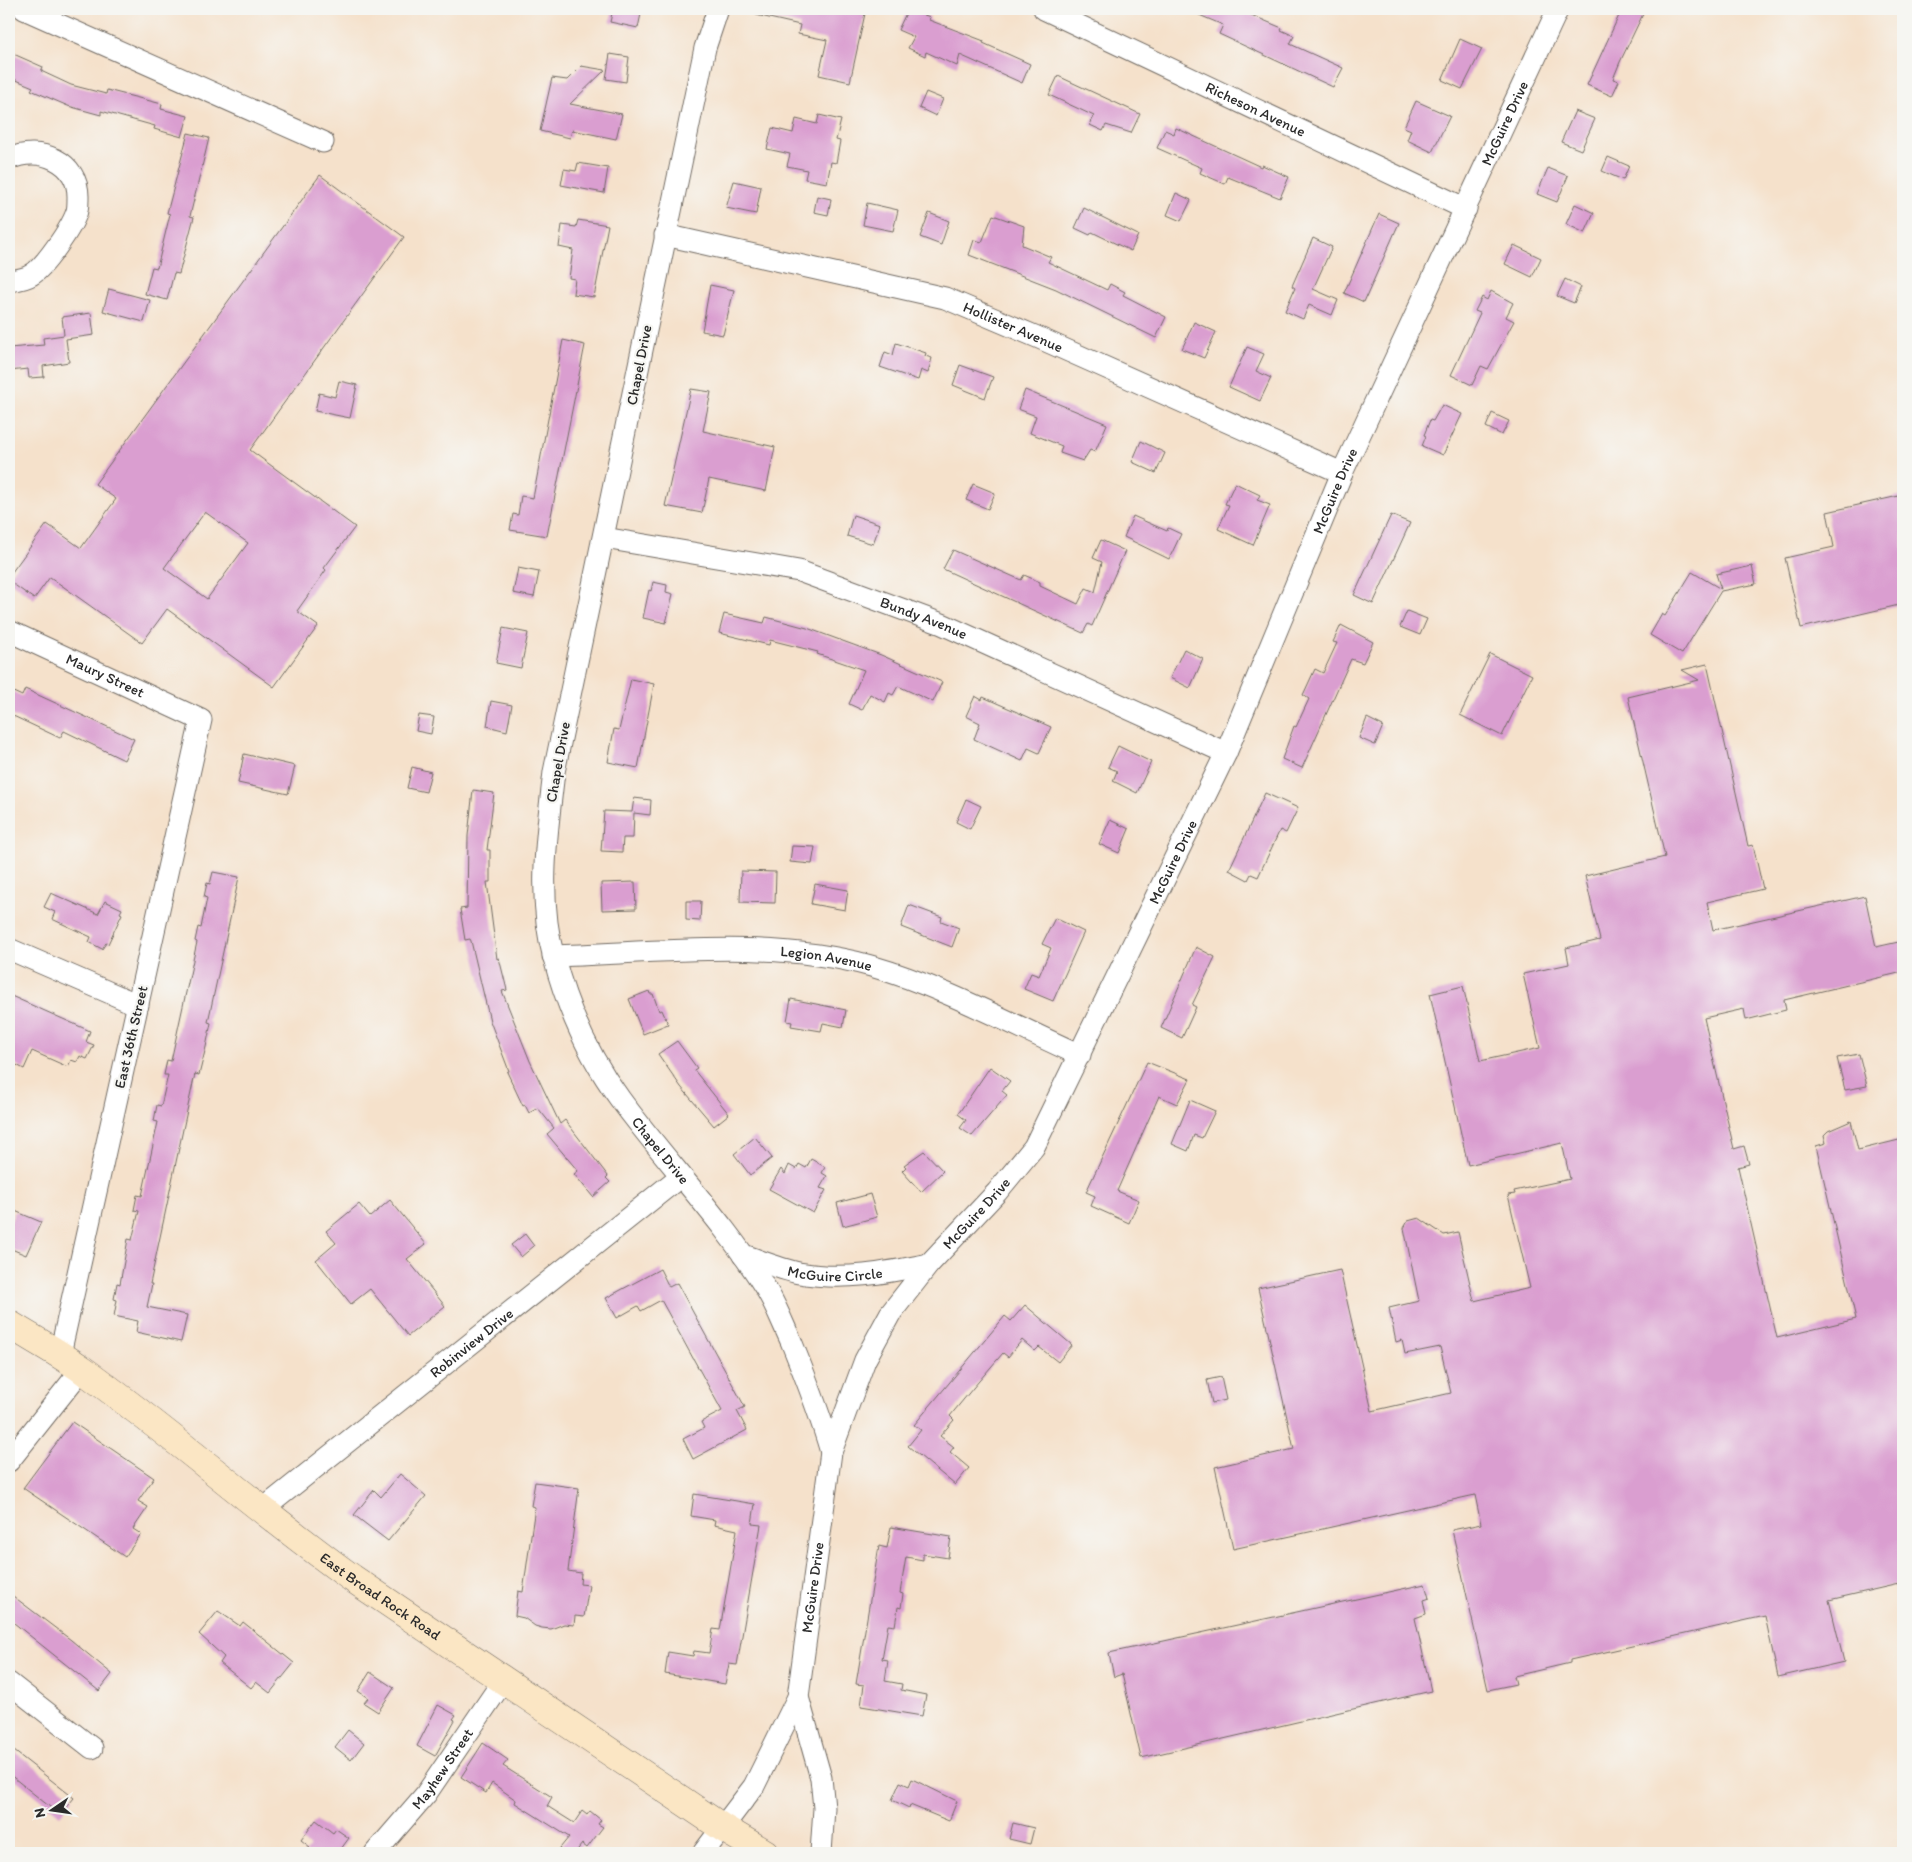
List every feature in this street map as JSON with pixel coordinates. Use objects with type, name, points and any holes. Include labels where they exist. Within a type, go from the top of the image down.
[{"type":"main road","name":"East Broad Rock Road","points":[[9,1324],[71,1362],[352,1578],[723,1828],[765,1853]]},
{"type":"street","points":[[24,9],[323,142]]},
{"type":"street","name":"Chapel Drive","points":[[718,9],[705,48],[554,772],[546,846],[545,890],[547,923],[553,956],[565,995],[597,1063],[619,1098],[743,1255],[767,1291],[815,1398],[831,1452]]},
{"type":"street","name":"Richeson Avenue","points":[[1044,9],[1466,209]]},
{"type":"street","name":"McGuire Drive","points":[[703,1853],[754,1786],[798,1697],[831,1452],[865,1360],[890,1314],[929,1264],[997,1192],[1034,1147],[1226,753],[1342,473],[1558,9]]},
{"type":"street","points":[[9,159],[29,153],[42,154],[56,160],[67,169],[78,196],[76,213],[40,268],[31,276],[9,281]]},
{"type":"street","name":"Hollister Avenue","points":[[665,235],[945,298],[1038,336],[1342,473]]},
{"type":"street","name":"Bundy Avenue","points":[[604,538],[799,571],[942,624],[1226,753]]},
{"type":"street","name":"Maury Street","points":[[9,631],[201,720]]},
{"type":"street","name":"East 36th Street","points":[[9,1461],[71,1362],[138,1005],[201,720]]},
{"type":"street","points":[[9,949],[138,1005]]},
{"type":"street","name":"Legion Avenue","points":[[553,956],[740,950],[783,951],[829,957],[870,966],[917,982],[1080,1055]]},
{"type":"street","name":"Robinview Drive","points":[[262,1510],[681,1176]]},
{"type":"street","name":"McGuire Circle","points":[[743,1255],[798,1273],[836,1276],[876,1275],[929,1264]]},
{"type":"street","name":"Mayhew Street","points":[[375,1853],[426,1794],[503,1681]]},
{"type":"street","points":[[9,1683],[92,1748]]},
{"type":"street","name":"McGuire Drive","points":[[798,1697],[821,1778],[824,1808],[821,1853]]},
{"type":"building","points":[[613,9],[642,9],[638,28],[610,22]]},
{"type":"building","points":[[757,9],[866,9],[850,82],[819,75],[827,40],[798,34],[800,25],[756,15]]},
{"type":"building","points":[[908,9],[930,17],[929,20],[984,41],[983,43],[1030,64],[1022,83],[960,55],[957,66],[926,52],[925,56],[908,48],[914,37],[898,30]]},
{"type":"building","points":[[1185,9],[1237,9],[1282,28],[1281,30],[1294,36],[1290,44],[1343,68],[1333,87],[1219,34],[1223,25]]},
{"type":"building","points":[[1622,9],[1633,9],[1643,14],[1613,79],[1619,81],[1612,96],[1587,85]]},
{"type":"building","points":[[1460,39],[1482,49],[1462,89],[1442,80]]},
{"type":"building","points":[[9,52],[43,67],[41,71],[71,85],[106,94],[107,90],[162,104],[161,109],[188,116],[182,137],[154,129],[155,126],[101,111],[101,115],[68,106],[31,90],[33,87],[9,77]]},
{"type":"building","points":[[610,54],[629,57],[626,82],[606,79]]},
{"type":"building","points":[[581,66],[605,70],[570,104],[622,114],[616,139],[572,130],[570,138],[540,131],[552,78],[567,80]]},
{"type":"building","points":[[1058,76],[1140,114],[1131,133],[1106,125],[1103,131],[1090,125],[1094,116],[1049,95]]},
{"type":"building","points":[[926,92],[943,99],[936,116],[919,108]]},
{"type":"building","points":[[1416,101],[1450,116],[1432,152],[1407,140],[1411,130],[1404,127]]},
{"type":"building","points":[[1575,111],[1595,119],[1581,150],[1561,142]]},
{"type":"building","points":[[819,115],[841,120],[836,140],[840,141],[836,163],[831,162],[827,183],[805,179],[807,170],[787,166],[790,154],[767,149],[772,128],[793,133],[796,119],[817,124]]},
{"type":"building","points":[[1176,128],[1261,167],[1262,165],[1289,177],[1280,198],[1228,177],[1225,184],[1200,173],[1202,168],[1157,148],[1165,130],[1174,134]]},
{"type":"building","points":[[188,133],[209,138],[190,216],[194,217],[179,274],[174,273],[167,300],[145,294],[152,267],[157,268],[170,214],[167,213]]},
{"type":"building","points":[[1608,157],[1629,166],[1623,180],[1602,171]]},
{"type":"building","points":[[578,163],[608,168],[604,193],[561,185],[564,169],[576,171]]},
{"type":"building","points":[[1548,168],[1568,176],[1557,202],[1537,194]]},
{"type":"building","points":[[320,175],[404,237],[250,450],[355,527],[324,568],[326,570],[297,611],[318,626],[274,687],[167,609],[142,643],[50,577],[34,599],[9,581],[9,576],[47,524],[81,548],[116,499],[95,484]],"holes":[[[205,512],[248,543],[207,599],[164,568]]]},
{"type":"building","points":[[734,181],[761,187],[756,214],[726,208]]},
{"type":"building","points":[[1176,193],[1191,200],[1181,221],[1167,215]]},
{"type":"building","points":[[817,196],[831,199],[828,215],[814,212]]},
{"type":"building","points":[[867,203],[898,210],[893,231],[863,225]]},
{"type":"building","points":[[1575,204],[1594,213],[1585,233],[1566,224]]},
{"type":"building","points":[[1084,208],[1138,235],[1131,251],[1092,232],[1090,235],[1075,228]]},
{"type":"building","points":[[929,213],[949,221],[941,245],[920,237]]},
{"type":"building","points":[[1379,214],[1399,223],[1364,302],[1344,293]]},
{"type":"building","points":[[993,215],[1024,226],[1022,245],[1051,257],[1048,262],[1107,290],[1110,284],[1125,292],[1123,295],[1166,317],[1156,338],[1056,289],[969,255],[974,240],[982,242]]},
{"type":"building","points":[[578,220],[608,225],[594,297],[573,294],[575,279],[569,278],[573,250],[559,247],[562,225],[576,227]]},
{"type":"building","points":[[1313,238],[1332,247],[1313,289],[1338,300],[1332,315],[1309,305],[1303,319],[1285,311],[1295,288],[1292,286]]},
{"type":"building","points":[[1514,245],[1541,258],[1532,277],[1505,264]]},
{"type":"building","points":[[1565,279],[1581,287],[1574,303],[1557,296]]},
{"type":"building","points":[[710,285],[734,290],[723,335],[702,331]]},
{"type":"building","points":[[109,289],[150,300],[144,322],[103,311]]},
{"type":"building","points":[[1491,291],[1513,303],[1506,317],[1514,321],[1488,369],[1481,366],[1472,385],[1451,375],[1480,313],[1475,311],[1482,297],[1487,300]]},
{"type":"building","points":[[91,313],[94,335],[66,339],[69,362],[43,366],[44,377],[29,378],[28,369],[9,371],[9,348],[44,345],[43,338],[64,335],[62,317]]},
{"type":"building","points":[[1194,322],[1216,332],[1204,358],[1182,349]]},
{"type":"building","points":[[563,340],[585,345],[547,536],[510,530],[513,514],[518,515],[521,496],[533,498]]},
{"type":"building","points":[[896,343],[926,353],[925,356],[932,358],[928,373],[921,370],[918,380],[880,367],[885,352],[893,355]]},
{"type":"building","points":[[1247,347],[1264,354],[1256,371],[1271,378],[1260,401],[1229,387]]},
{"type":"building","points":[[960,365],[993,377],[985,398],[953,385]]},
{"type":"building","points":[[339,381],[357,385],[350,418],[315,411],[319,393],[335,397]]},
{"type":"building","points":[[691,389],[711,392],[703,431],[775,447],[766,491],[709,479],[702,513],[665,506]]},
{"type":"building","points":[[1025,390],[1107,424],[1095,452],[1090,450],[1083,461],[1060,453],[1062,446],[1030,433],[1036,416],[1018,409]]},
{"type":"building","points":[[1442,405],[1462,414],[1443,455],[1422,446],[1430,420],[1433,421]]},
{"type":"building","points":[[1492,413],[1509,421],[1502,435],[1486,427]]},
{"type":"building","points":[[1141,441],[1165,453],[1156,473],[1132,462]]},
{"type":"building","points":[[1235,483],[1260,495],[1257,500],[1270,505],[1253,545],[1218,529],[1229,505],[1225,504]]},
{"type":"building","points":[[973,484],[995,493],[988,509],[966,500]]},
{"type":"building","points":[[1903,495],[1903,604],[1801,628],[1785,558],[1834,547],[1827,512]]},
{"type":"building","points":[[853,515],[880,524],[873,544],[847,536]]},
{"type":"building","points":[[1391,515],[1410,523],[1373,604],[1354,595]]},
{"type":"building","points":[[1133,516],[1167,531],[1168,528],[1181,534],[1169,559],[1124,537]]},
{"type":"building","points":[[1101,540],[1125,551],[1092,626],[1088,624],[1083,633],[943,569],[953,550],[1021,580],[1024,575],[1040,582],[1040,586],[1078,604],[1086,588],[1095,592],[1102,562],[1093,558]]},
{"type":"building","points":[[1752,566],[1756,584],[1721,591],[1682,654],[1650,635],[1662,614],[1665,616],[1692,572],[1721,589],[1716,574]]},
{"type":"building","points":[[518,568],[539,572],[534,597],[513,593]]},
{"type":"building","points":[[653,582],[667,585],[666,592],[673,594],[666,623],[643,618],[649,590],[651,591]]},
{"type":"building","points":[[1407,611],[1427,619],[1420,635],[1400,627]]},
{"type":"building","points":[[724,614],[764,623],[766,617],[807,628],[881,655],[942,682],[933,702],[898,686],[893,695],[889,693],[885,702],[870,694],[862,710],[849,704],[864,670],[817,654],[818,652],[770,640],[769,645],[719,633]]},
{"type":"building","points":[[1341,625],[1373,642],[1363,663],[1351,659],[1302,768],[1282,759],[1294,726],[1296,727],[1309,699],[1303,695],[1315,669],[1323,673],[1337,643],[1333,642]]},
{"type":"building","points":[[503,628],[528,633],[521,668],[496,663]]},
{"type":"building","points":[[1184,649],[1203,659],[1190,688],[1170,678]]},
{"type":"building","points":[[1490,654],[1532,675],[1502,736],[1460,715]]},
{"type":"building","points":[[1707,664],[1748,846],[1753,845],[1763,889],[1707,902],[1713,930],[1865,896],[1876,947],[1903,941],[1903,972],[1784,1000],[1786,1010],[1746,1020],[1744,1009],[1704,1018],[1734,1149],[1744,1146],[1749,1164],[1738,1167],[1777,1338],[1856,1319],[1816,1146],[1826,1143],[1824,1135],[1828,1131],[1851,1121],[1858,1150],[1903,1139],[1903,1583],[1829,1600],[1844,1662],[1778,1677],[1765,1616],[1570,1660],[1570,1663],[1514,1676],[1516,1684],[1488,1690],[1452,1530],[1481,1524],[1475,1495],[1233,1549],[1215,1467],[1294,1449],[1258,1288],[1340,1270],[1372,1411],[1451,1393],[1440,1347],[1405,1354],[1402,1340],[1396,1342],[1389,1308],[1419,1301],[1404,1228],[1408,1221],[1419,1218],[1444,1235],[1458,1232],[1474,1301],[1530,1288],[1508,1195],[1515,1194],[1514,1191],[1570,1179],[1562,1143],[1468,1165],[1430,994],[1463,986],[1480,1061],[1540,1048],[1523,974],[1569,964],[1566,948],[1600,940],[1585,876],[1665,857],[1628,697],[1699,680],[1682,670]]},
{"type":"building","points":[[631,679],[654,684],[638,768],[608,762],[614,729],[619,730]]},
{"type":"building","points":[[25,689],[134,739],[124,760],[64,731],[60,738],[9,714],[9,690],[22,696]]},
{"type":"building","points":[[975,696],[982,700],[983,697],[1051,727],[1039,753],[1028,748],[1022,761],[974,739],[980,723],[966,716]]},
{"type":"building","points":[[491,701],[512,705],[507,731],[487,726]]},
{"type":"building","points":[[419,715],[434,717],[431,734],[416,731]]},
{"type":"building","points":[[1367,718],[1383,726],[1375,745],[1359,738]]},
{"type":"building","points":[[1118,746],[1151,762],[1137,793],[1113,781],[1117,771],[1108,767]]},
{"type":"building","points":[[244,754],[295,766],[288,794],[238,783]]},
{"type":"building","points":[[412,767],[431,772],[426,792],[407,788]]},
{"type":"building","points":[[473,790],[494,793],[487,850],[490,850],[490,882],[487,882],[497,959],[499,958],[507,990],[502,991],[530,1061],[560,1124],[565,1120],[608,1176],[606,1178],[610,1182],[593,1197],[574,1174],[578,1171],[547,1134],[554,1128],[538,1108],[529,1113],[525,1105],[523,1106],[507,1072],[509,1071],[490,1021],[471,941],[470,939],[465,940],[460,909],[467,908],[468,836]]},
{"type":"building","points":[[1265,793],[1298,808],[1286,833],[1280,830],[1258,877],[1251,874],[1248,880],[1229,870]]},
{"type":"building","points":[[634,798],[651,800],[650,815],[634,813],[633,838],[623,838],[622,852],[601,851],[604,811],[632,812]]},
{"type":"building","points":[[966,799],[981,806],[970,829],[956,822]]},
{"type":"building","points":[[1110,820],[1129,829],[1119,853],[1099,844]]},
{"type":"building","points":[[792,846],[815,847],[812,864],[790,862]]},
{"type":"building","points":[[741,871],[776,872],[775,903],[740,902]]},
{"type":"building","points":[[213,872],[239,877],[208,1022],[211,1023],[206,1047],[199,1075],[195,1074],[150,1284],[152,1284],[147,1307],[187,1315],[181,1342],[136,1332],[138,1321],[114,1316],[117,1300],[114,1299],[117,1283],[120,1284],[128,1239],[132,1240],[139,1211],[134,1210],[137,1195],[142,1196],[158,1122],[154,1121],[157,1105],[161,1106],[168,1075],[164,1075],[167,1060],[171,1061],[197,942],[195,941],[198,927],[201,928],[207,898],[204,897],[207,883],[210,884]]},
{"type":"building","points":[[635,882],[636,909],[602,910],[601,883]]},
{"type":"building","points":[[815,884],[848,890],[845,910],[811,904]]},
{"type":"building","points":[[51,893],[98,914],[105,901],[122,909],[120,913],[122,914],[108,944],[106,943],[102,949],[89,942],[91,937],[52,919],[55,912],[44,907]]},
{"type":"building","points":[[686,901],[701,901],[700,921],[686,920]]},
{"type":"building","points":[[909,905],[942,917],[941,921],[959,928],[952,947],[901,927]]},
{"type":"building","points":[[1055,918],[1084,932],[1053,1001],[1024,989],[1031,973],[1039,976],[1051,948],[1042,944]]},
{"type":"building","points":[[1196,947],[1215,957],[1192,1005],[1196,1007],[1182,1038],[1161,1028]]},
{"type":"building","points":[[649,991],[650,994],[653,994],[659,1011],[662,1010],[668,1024],[643,1034],[629,999]]},
{"type":"building","points":[[9,995],[90,1031],[86,1042],[94,1045],[87,1059],[80,1056],[77,1062],[71,1060],[68,1067],[32,1051],[24,1069],[9,1061]]},
{"type":"building","points":[[791,999],[846,1010],[843,1027],[823,1023],[821,1031],[791,1026],[792,1022],[787,1021]]},
{"type":"building","points":[[677,1041],[697,1068],[694,1070],[729,1114],[714,1126],[681,1087],[658,1054]]},
{"type":"building","points":[[1859,1054],[1867,1086],[1845,1090],[1837,1058]]},
{"type":"building","points":[[1147,1062],[1190,1079],[1177,1104],[1159,1096],[1117,1191],[1139,1200],[1129,1223],[1091,1206],[1095,1196],[1086,1192]]},
{"type":"building","points":[[990,1067],[1010,1081],[1002,1091],[1007,1095],[972,1136],[960,1128],[966,1120],[958,1114]]},
{"type":"building","points":[[1190,1100],[1215,1111],[1202,1138],[1194,1135],[1188,1151],[1172,1144]]},
{"type":"building","points":[[755,1137],[772,1158],[750,1175],[734,1154]]},
{"type":"building","points":[[924,1151],[943,1171],[921,1192],[902,1171],[906,1167],[904,1165]]},
{"type":"building","points":[[811,1159],[825,1167],[822,1173],[827,1176],[820,1188],[826,1190],[813,1213],[769,1189],[781,1169],[785,1174],[789,1165],[796,1169],[799,1164],[806,1168]]},
{"type":"building","points":[[870,1194],[877,1217],[843,1226],[837,1203]]},
{"type":"building","points":[[390,1200],[426,1244],[407,1259],[445,1306],[408,1336],[370,1289],[351,1304],[316,1260],[336,1243],[326,1231],[359,1204],[370,1217]]},
{"type":"building","points":[[15,1211],[41,1222],[26,1255],[9,1248],[9,1226]]},
{"type":"building","points":[[525,1234],[534,1246],[521,1257],[511,1245]]},
{"type":"building","points":[[660,1269],[669,1287],[677,1283],[745,1407],[737,1411],[747,1430],[693,1459],[683,1439],[704,1428],[701,1422],[722,1411],[661,1300],[641,1311],[638,1306],[617,1318],[606,1298]]},
{"type":"building","points":[[1025,1305],[1072,1345],[1058,1362],[1039,1347],[1035,1351],[1022,1340],[1008,1357],[1003,1353],[973,1388],[950,1416],[954,1420],[940,1436],[954,1447],[950,1452],[969,1468],[955,1485],[908,1446],[921,1430],[914,1425],[1005,1316],[1011,1321]]},
{"type":"building","points":[[1221,1377],[1226,1400],[1212,1403],[1207,1380]]},
{"type":"building","points":[[72,1422],[154,1478],[138,1501],[148,1507],[133,1529],[141,1534],[125,1557],[23,1488]]},
{"type":"building","points":[[400,1474],[426,1496],[388,1541],[354,1515],[374,1490],[381,1497]]},
{"type":"building","points":[[535,1482],[579,1488],[568,1571],[581,1573],[580,1584],[589,1585],[584,1617],[575,1616],[574,1625],[564,1624],[551,1629],[542,1628],[535,1626],[524,1618],[515,1616],[518,1591],[523,1592],[535,1507],[531,1506]]},
{"type":"building","points":[[694,1494],[755,1504],[752,1524],[761,1525],[737,1665],[729,1664],[725,1684],[665,1674],[668,1652],[693,1656],[694,1651],[709,1653],[713,1629],[720,1630],[737,1530],[714,1525],[715,1520],[691,1516]]},
{"type":"building","points":[[891,1527],[951,1537],[948,1558],[923,1554],[923,1560],[906,1557],[900,1593],[903,1594],[901,1608],[898,1607],[895,1626],[888,1625],[882,1659],[888,1660],[885,1681],[902,1684],[901,1690],[926,1695],[922,1716],[861,1706],[864,1685],[856,1684],[879,1546],[887,1548]]},
{"type":"building","points":[[1425,1584],[1429,1598],[1423,1600],[1426,1614],[1415,1618],[1431,1691],[1141,1758],[1122,1674],[1114,1677],[1109,1653]]},
{"type":"building","points":[[9,1593],[112,1674],[99,1691],[9,1619]]},
{"type":"building","points":[[218,1611],[240,1626],[243,1622],[294,1663],[270,1693],[256,1682],[251,1688],[220,1663],[224,1657],[199,1634]]},
{"type":"building","points":[[370,1672],[394,1688],[378,1712],[364,1703],[368,1698],[358,1691]]},
{"type":"building","points":[[438,1705],[456,1715],[435,1756],[417,1746]]},
{"type":"building","points":[[348,1730],[364,1743],[351,1760],[335,1747]]},
{"type":"building","points":[[483,1743],[508,1760],[503,1766],[552,1797],[547,1806],[574,1823],[582,1811],[587,1815],[590,1811],[601,1820],[598,1824],[603,1827],[587,1848],[582,1844],[575,1853],[556,1853],[569,1837],[515,1803],[516,1800],[492,1783],[486,1793],[461,1777]]},
{"type":"building","points":[[9,1747],[74,1798],[60,1815],[9,1774]]},
{"type":"building","points":[[912,1779],[957,1801],[949,1821],[910,1805],[909,1808],[892,1800],[900,1782],[909,1786]]},
{"type":"building","points":[[316,1820],[333,1833],[336,1829],[349,1838],[338,1853],[304,1853],[310,1847],[301,1840]]},
{"type":"building","points":[[1013,1823],[1034,1828],[1030,1844],[1009,1839]]}]
